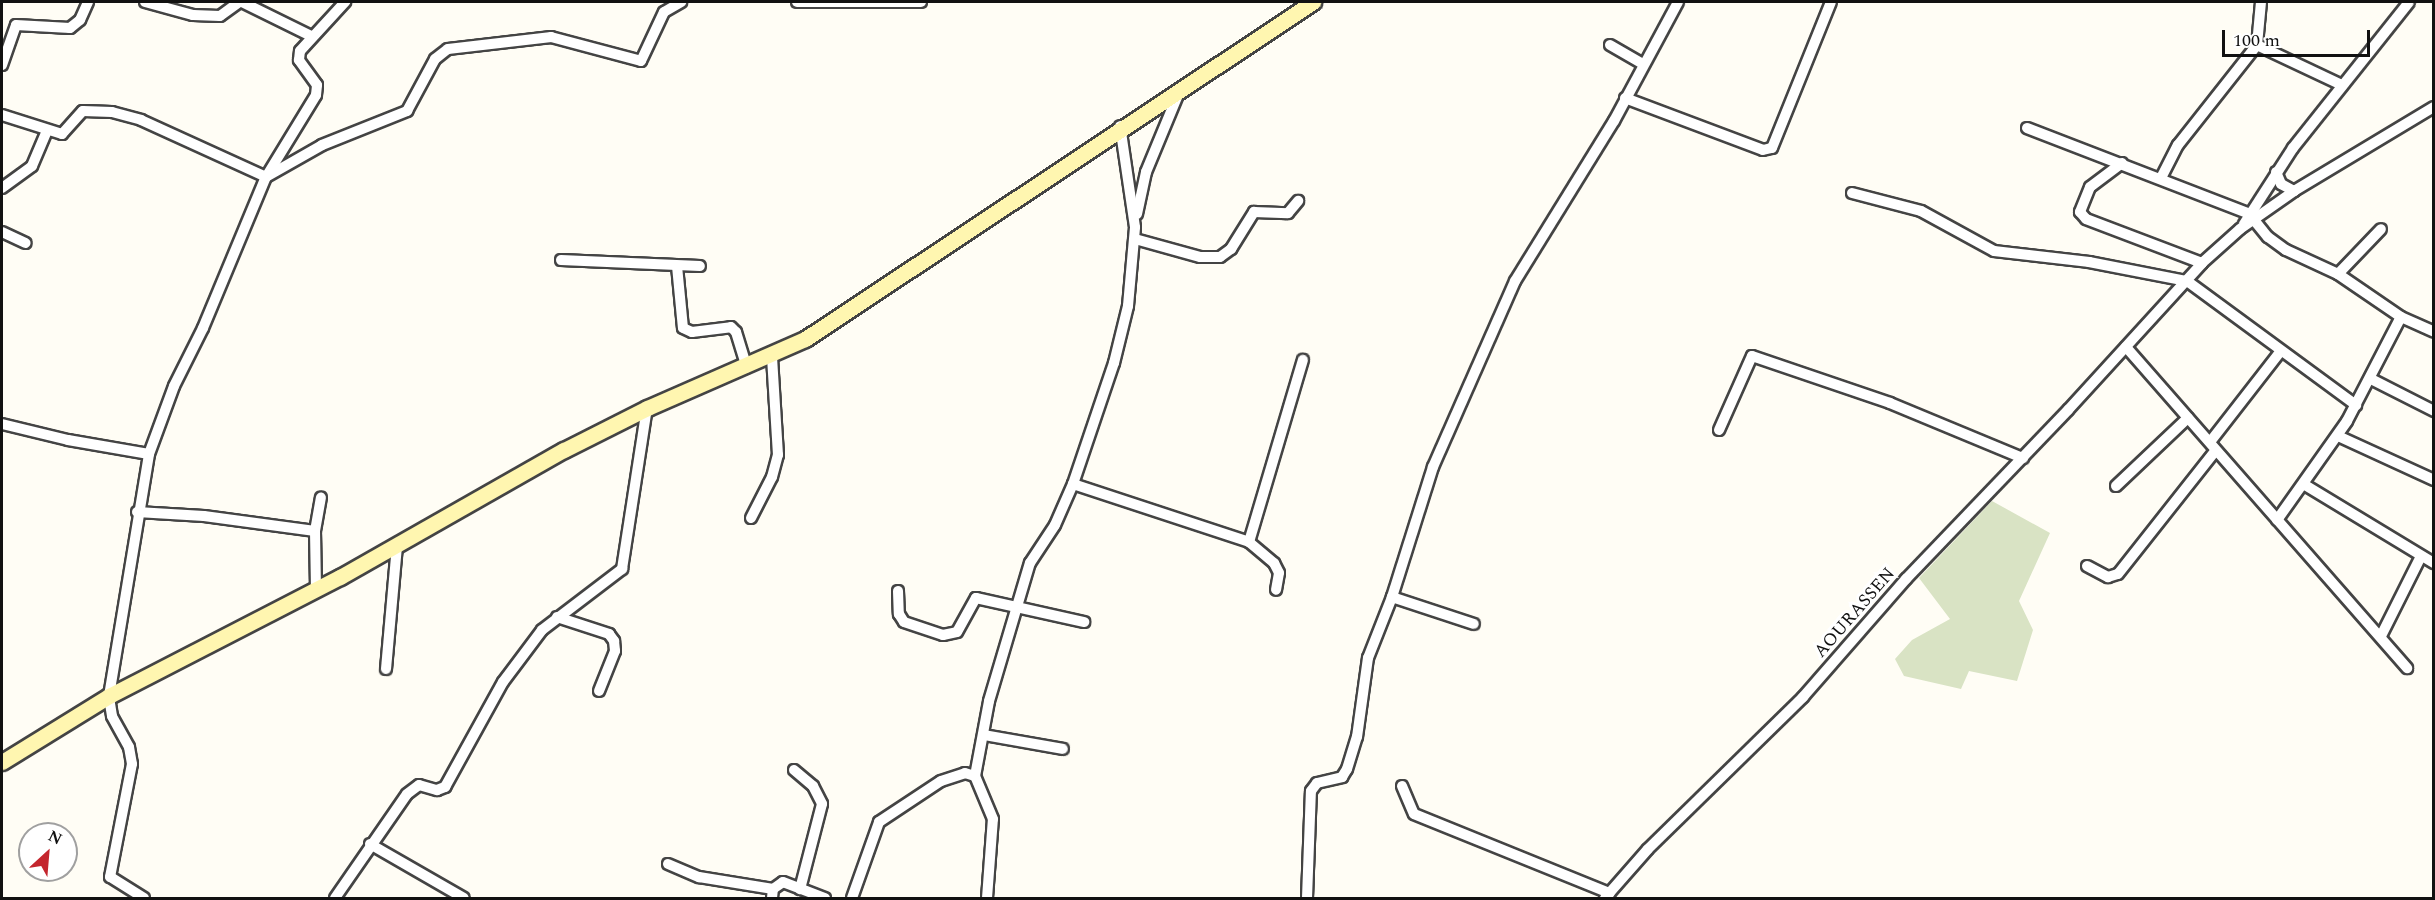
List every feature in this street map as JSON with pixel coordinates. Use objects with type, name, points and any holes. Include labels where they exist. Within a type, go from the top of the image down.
[{"type":"main road","points":[[2,762],[109,696],[397,545],[647,408],[772,356],[859,306],[1120,126],[1313,2]]},
{"type":"street","points":[[2,65],[16,25],[70,28],[80,20],[88,2]]},
{"type":"street","points":[[145,2],[193,15],[220,16],[240,2],[311,36]]},
{"type":"street","points":[[144,898],[110,877],[132,764],[129,747],[112,716],[109,696],[137,512],[149,453],[174,386],[203,328],[266,177],[316,95],[317,85],[298,57],[311,36],[331,21],[345,2]]},
{"type":"street","points":[[266,177],[322,145],[407,111],[435,59],[448,49],[551,37],[641,61],[664,12],[681,2]]},
{"type":"street","points":[[797,2],[921,2]]},
{"type":"street","points":[[1307,898],[1311,791],[1317,783],[1342,777],[1347,769],[1357,737],[1365,669],[1392,597],[1432,467],[1515,280],[1625,98],[1678,2]]},
{"type":"street","points":[[1625,98],[1763,150],[1772,148],[1831,2]]},
{"type":"street","points":[[2161,178],[2178,145],[2257,45],[2261,2]]},
{"type":"street","name":"AOURASSEN","points":[[1608,896],[1648,849],[1803,697],[1906,579],[2023,458],[2202,263],[2252,217],[2276,172],[2409,2]]},
{"type":"street","points":[[1610,45],[1642,64]]},
{"type":"street","points":[[2257,45],[2342,85]]},
{"type":"street","points":[[1135,227],[1146,172],[1181,87]]},
{"type":"street","points":[[2252,217],[2433,107]]},
{"type":"street","points":[[2,115],[62,134],[83,111],[112,112],[141,120],[266,177]]},
{"type":"street","points":[[987,898],[993,819],[975,776],[995,680],[1030,563],[1055,525],[1073,484],[1126,314],[1135,227],[1120,126]]},
{"type":"street","points":[[2027,128],[2161,178],[2252,217],[2268,237],[2286,250],[2338,274],[2401,317],[2433,332]]},
{"type":"street","points":[[2,188],[32,166],[47,131]]},
{"type":"street","points":[[2122,163],[2090,186],[2080,212],[2086,219],[2202,263]]},
{"type":"street","points":[[2276,172],[2281,184],[2294,191]]},
{"type":"street","points":[[1852,193],[1921,211],[1994,251],[2089,262],[2187,281],[2280,352],[2356,405]]},
{"type":"street","points":[[1135,239],[1200,257],[1220,257],[1231,249],[1254,212],[1288,213],[1298,201]]},
{"type":"street","points":[[2338,274],[2381,229]]},
{"type":"street","points":[[2,232],[26,243]]},
{"type":"street","points":[[561,260],[700,266]]},
{"type":"street","points":[[677,266],[683,328],[692,332],[731,327],[736,332],[747,367]]},
{"type":"street","points":[[2277,520],[2305,485],[2338,436],[2371,379],[2401,317]]},
{"type":"street","points":[[2126,347],[2407,668]]},
{"type":"street","points":[[2086,566],[2108,577],[2118,574],[2213,447],[2280,352]]},
{"type":"street","points":[[751,518],[772,477],[778,455],[772,356]]},
{"type":"street","points":[[1719,430],[1752,356],[1890,403],[2023,458]]},
{"type":"street","points":[[1249,542],[1303,360]]},
{"type":"street","points":[[2371,379],[2433,411]]},
{"type":"street","points":[[335,898],[370,844],[415,786],[437,790],[445,787],[503,682],[531,642],[557,617],[622,569],[647,408]]},
{"type":"street","points":[[2116,486],[2188,418]]},
{"type":"street","points":[[2,424],[68,441],[149,453]]},
{"type":"street","points":[[2338,436],[2433,480]]},
{"type":"street","points":[[1073,484],[1249,542],[1274,563],[1279,573],[1276,590]]},
{"type":"street","points":[[2305,485],[2420,558],[2433,563]]},
{"type":"street","points":[[316,588],[315,531],[321,498]]},
{"type":"street","points":[[137,512],[204,516],[315,531]]},
{"type":"street","points":[[386,669],[397,545]]},
{"type":"street","points":[[2381,636],[2420,558]]},
{"type":"street","points":[[898,591],[899,614],[904,622],[943,634],[957,632],[976,598],[996,600],[1017,609],[1084,622]]},
{"type":"street","points":[[1392,597],[1474,624]]},
{"type":"street","points":[[557,617],[609,634],[614,641],[615,651],[598,692]]},
{"type":"street","points":[[984,735],[1063,749]]},
{"type":"street","points":[[794,770],[813,786],[822,804],[800,889]]},
{"type":"street","points":[[852,898],[879,822],[941,781],[965,773],[975,776]]},
{"type":"street","points":[[1402,786],[1414,814],[1608,896]]},
{"type":"street","points":[[370,844],[464,898]]},
{"type":"street","points":[[668,864],[699,877],[772,894],[783,882],[825,898]]},
{"type":"green space","points":[[1992,501],[2050,533],[2019,601],[2033,630],[2017,681],[1969,671],[1961,689],[1904,676],[1895,659],[1912,640],[1950,619],[1919,578]]}]
